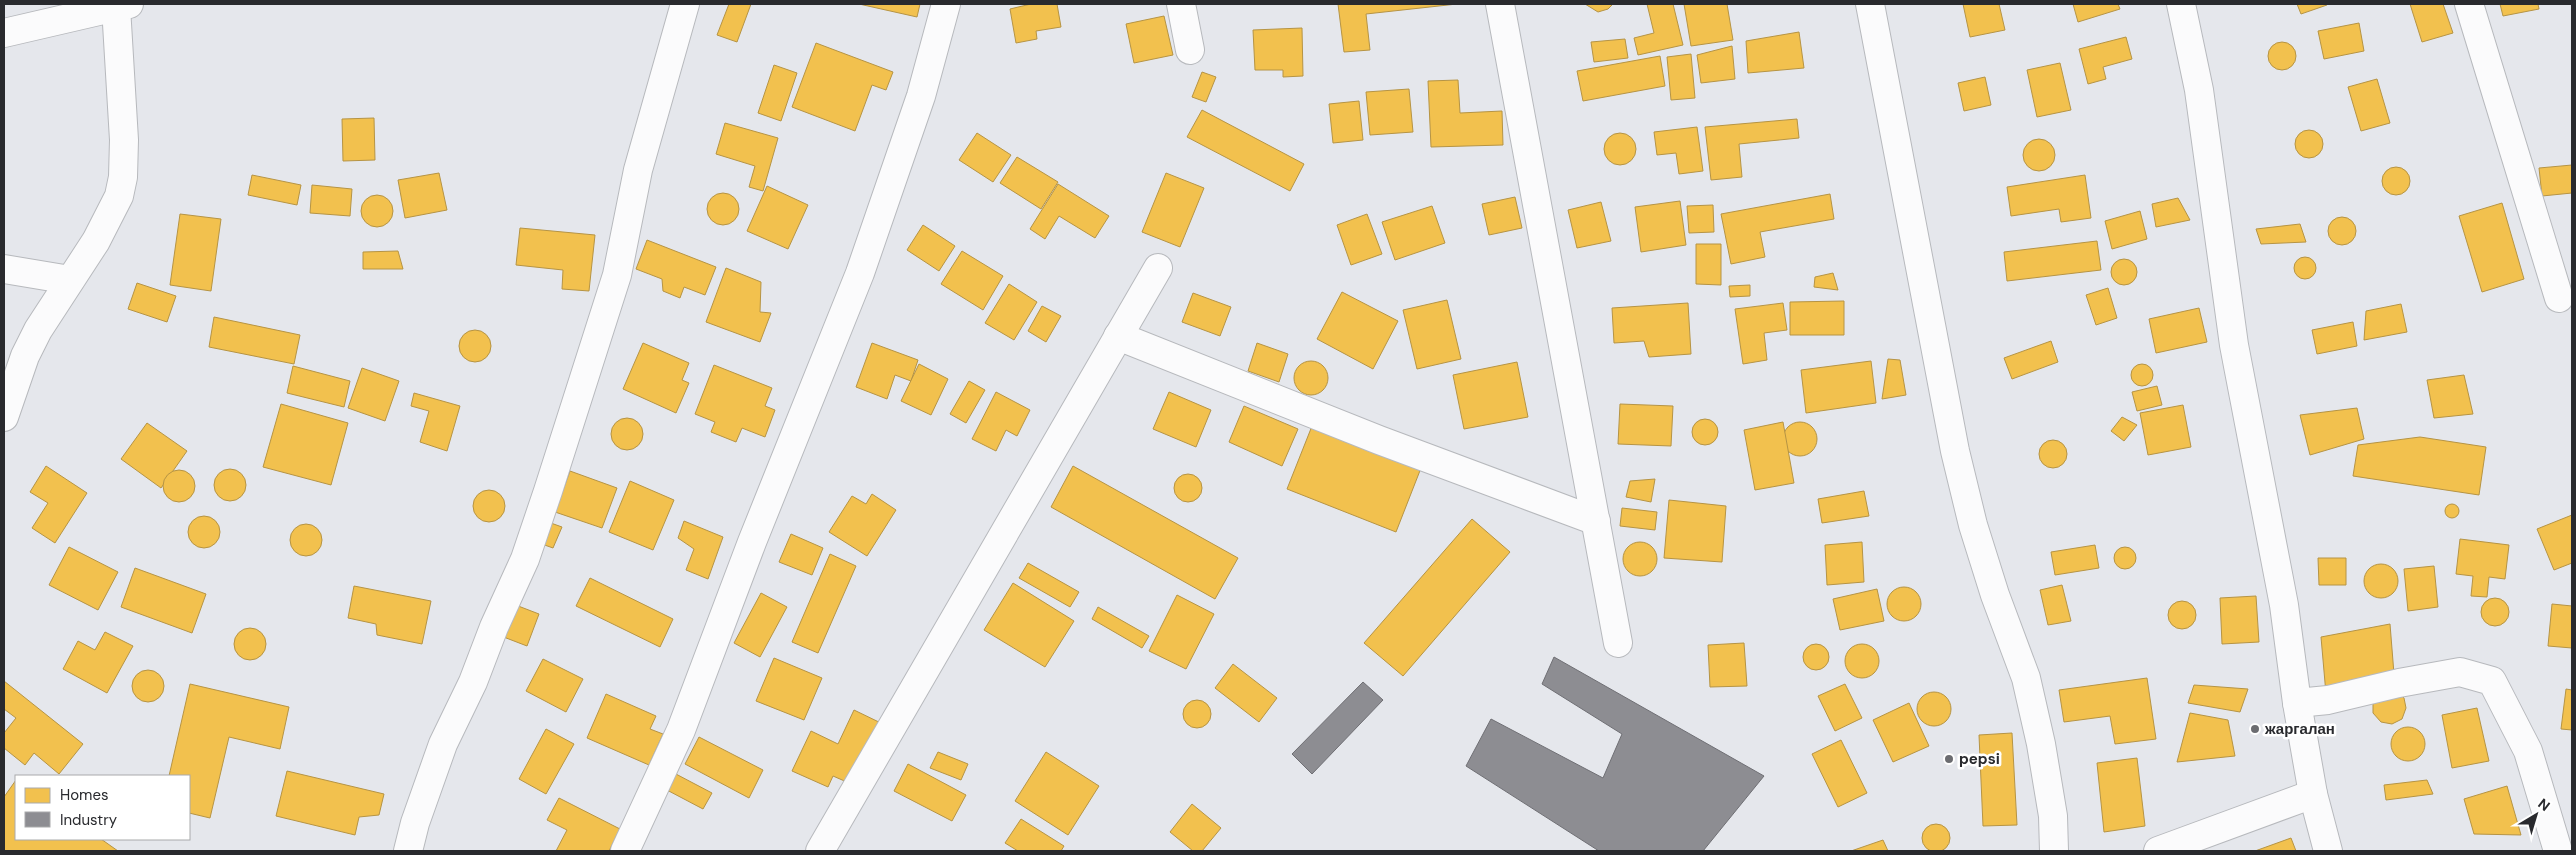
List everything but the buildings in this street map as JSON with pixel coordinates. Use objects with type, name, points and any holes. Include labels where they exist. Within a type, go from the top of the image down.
[{"type":"street","points":[[408,851],[415,823],[443,744],[473,682],[494,627],[526,559],[617,275],[638,170],[685,4]]},
{"type":"street","points":[[625,851],[681,730],[752,542],[860,273],[921,96],[946,4]]},
{"type":"street","points":[[1181,4],[1190,50]]},
{"type":"street","points":[[1500,4],[1618,643]]},
{"type":"street","points":[[1870,4],[1954,451],[1976,534],[2026,678],[2043,753],[2052,816],[2054,851]]},
{"type":"street","points":[[2181,4],[2199,90],[2234,345],[2284,605],[2297,703],[2313,794],[2328,851]]},
{"type":"street","points":[[2469,4],[2559,298]]},
{"type":"street","points":[[6,27],[123,6],[124,140],[123,177],[119,196],[110,218],[38,330],[25,356],[6,404]]},
{"type":"street","points":[[820,851],[1158,268]]},
{"type":"street","points":[[4,269],[70,280]]},
{"type":"street","points":[[1118,336],[1379,440],[1596,521]]},
{"type":"street","points":[[2297,703],[2328,700],[2399,683],[2460,672],[2492,681],[2528,751],[2558,851]]},
{"type":"street","points":[[2158,851],[2313,794]]},
{"type":"place","name":"жаргалан","points":[[2255,729]]},
{"type":"place","name":"pepsi","points":[[1949,759]]}]
